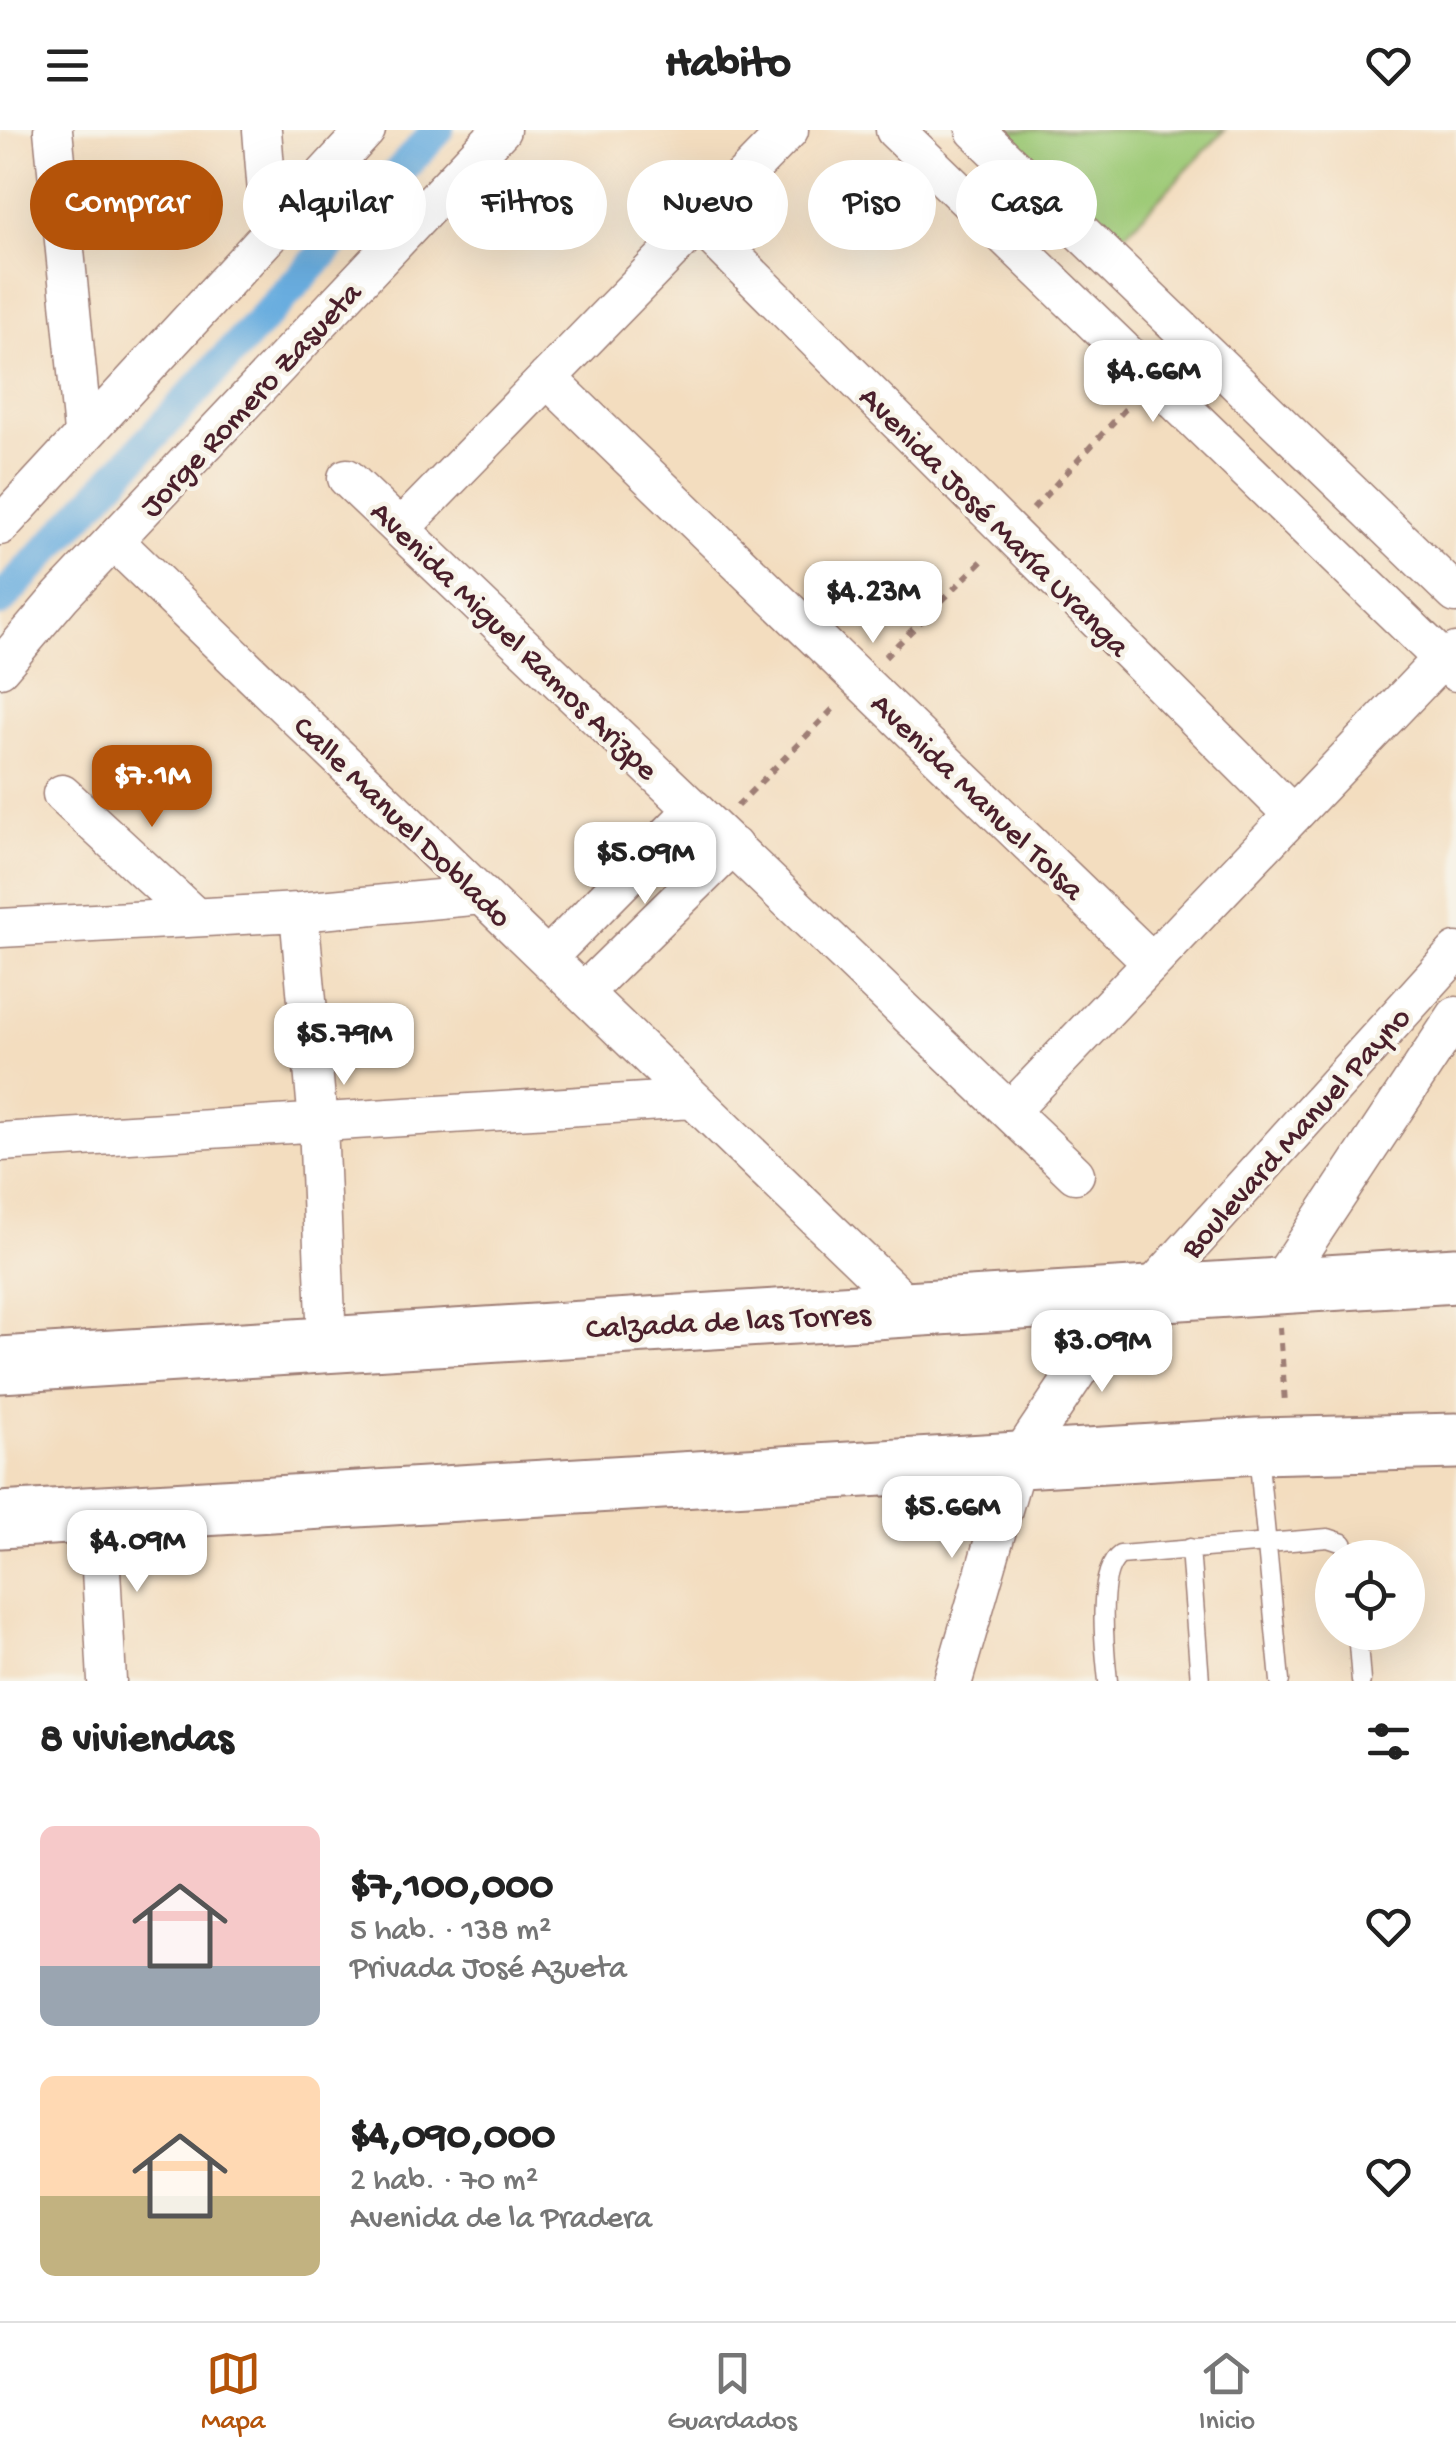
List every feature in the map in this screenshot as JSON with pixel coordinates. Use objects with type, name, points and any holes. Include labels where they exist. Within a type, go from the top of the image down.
[{"type":"main road","name":"Calzada de las Torres","points":[[0,1365],[1456,1275]]},
{"type":"main road","points":[[0,1520],[1272,1445],[1456,1440]]},
{"type":"street","points":[[53,130],[83,432]]},
{"type":"street","points":[[262,130],[264,160]]},
{"type":"street","points":[[337,160],[366,130]]},
{"type":"street","name":"Jorge Romero Zasueta","points":[[0,668],[114,541],[501,130]]},
{"type":"street","points":[[761,160],[789,130]]},
{"type":"street","points":[[895,130],[1452,660],[1293,815],[1010,1112]]},
{"type":"street","points":[[974,130],[1456,594]]},
{"type":"street","points":[[0,526],[251,250]]},
{"type":"street","points":[[401,528],[674,250]]},
{"type":"street","name":"Avenida José María Uranga","points":[[726,250],[1293,815]]},
{"type":"street","name":"Avenida Manuel Tolsa","points":[[547,378],[1152,962]]},
{"type":"street","name":"Avenida Miguel Ramos Arizpe","points":[[347,478],[1075,1174]]},
{"type":"street","name":"Calle Manuel Doblado","points":[[114,541],[910,1308]]},
{"type":"street","points":[[62,794],[195,917]]},
{"type":"street","points":[[547,958],[714,828]]},
{"type":"street","points":[[583,992],[714,828]]},
{"type":"street","points":[[0,928],[299,912],[482,895]]},
{"type":"street","points":[[299,912],[318,1123],[328,1343]]},
{"type":"street","name":"Boulevard Manuel Payno","points":[[953,1681],[1016,1460],[1078,1369],[1456,952]]},
{"type":"street","name":"Boulevard Manuel Payno","points":[[1278,1286],[1453,1024]]},
{"type":"street","points":[[0,1142],[693,1099]]},
{"type":"street","points":[[98,1514],[108,1681]]},
{"type":"lane","points":[[1272,1445],[1268,1542],[1280,1681]]},
{"type":"lane","points":[[1108,1681],[1105,1597],[1110,1563],[1126,1552],[1337,1540]]},
{"type":"lane","points":[[1190,1548],[1200,1681]]},
{"type":"lane","points":[[1358,1650],[1361,1681]]},
{"type":"path","points":[[714,828],[1010,533],[1154,379]]},
{"type":"path","points":[[1272,1445],[1278,1286]]},
{"type":"green space","points":[[1001,130],[1225,130],[1118,241],[1097,221],[1097,160],[1033,160]]},
{"type":"waterway","points":[[0,601],[438,130]]}]
